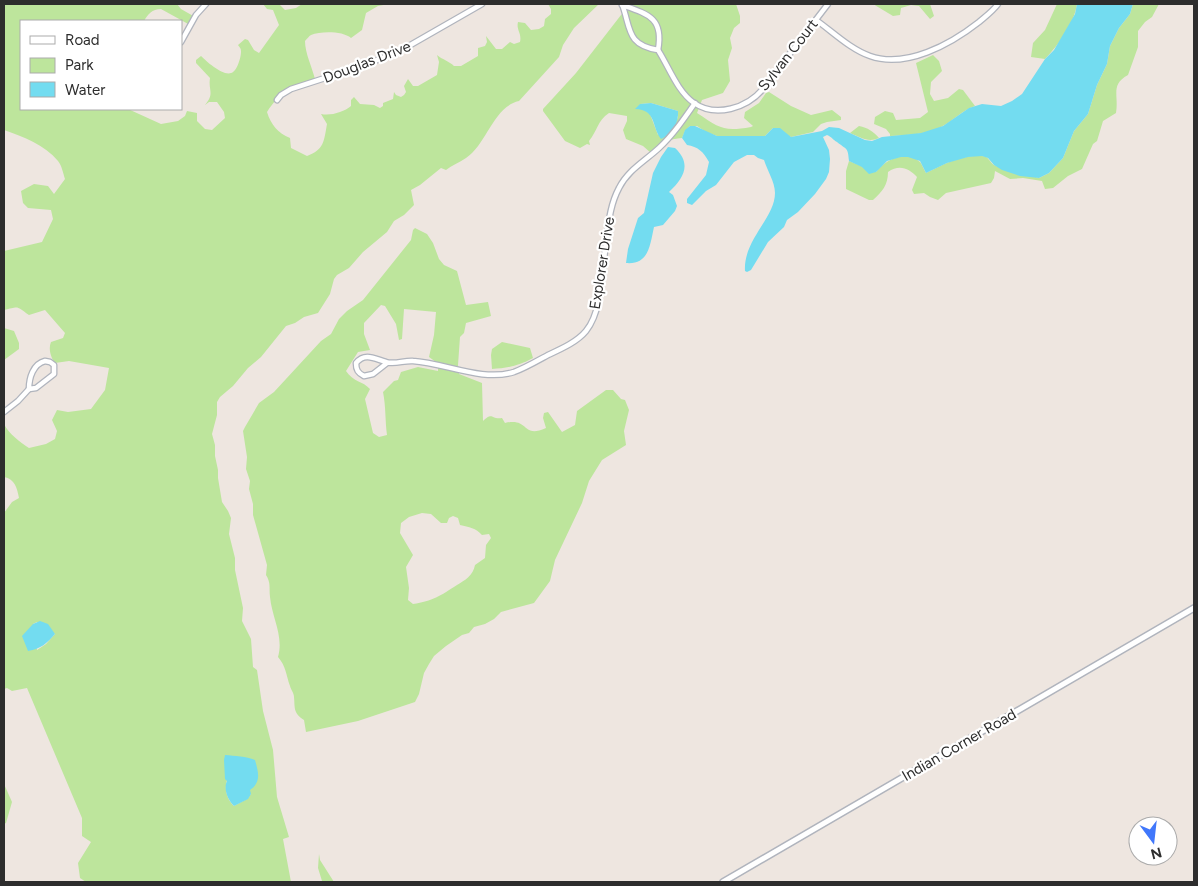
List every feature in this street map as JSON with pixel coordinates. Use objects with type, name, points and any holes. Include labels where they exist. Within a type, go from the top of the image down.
[{"type":"street","points":[[182,40],[196,15],[206,4]]},
{"type":"street","name":"Douglas Drive","points":[[277,100],[291,89],[359,67],[400,51],[482,4]]},
{"type":"street","name":"Sylvan Court","points":[[622,4],[652,17],[657,25],[658,50],[678,86],[695,103],[708,110],[716,111],[727,110],[744,104],[763,90],[828,4]]},
{"type":"street","name":"Sylvan Court","points":[[622,4],[629,30],[634,39],[639,44],[658,50]]},
{"type":"street","points":[[816,20],[856,50],[871,57],[887,59],[908,58],[927,52],[968,30],[995,9],[998,4]]},
{"type":"street","name":"Explorer Drive","points":[[388,363],[379,358],[363,357],[356,363],[356,368],[357,372],[364,376],[373,374],[388,363],[410,360],[483,375],[513,372],[564,347],[586,331],[594,317],[598,301],[612,203],[620,186],[632,170],[660,148],[681,124],[695,103]]},
{"type":"street","points":[[4,412],[29,389],[36,388],[54,374],[54,365],[45,360],[40,362],[29,381],[29,389]]},
{"type":"street","name":"Indian Corner Road","points":[[723,882],[1194,608]]},
{"type":"green space","points":[[4,4],[177,4],[181,9],[195,17],[190,25],[161,9],[151,12],[145,20],[20,20],[20,110],[130,110],[161,124],[178,121],[185,116],[187,111],[197,113],[197,121],[205,129],[212,130],[225,118],[224,112],[217,102],[209,102],[205,105],[210,98],[210,78],[196,63],[196,60],[201,56],[215,68],[231,73],[237,67],[239,61],[241,49],[238,45],[245,39],[259,53],[279,25],[273,10],[267,9],[263,4],[279,4],[285,10],[296,8],[302,4],[389,4],[378,6],[366,13],[362,30],[351,38],[343,34],[326,32],[311,35],[305,41],[307,55],[315,79],[282,94],[267,112],[276,128],[290,138],[291,148],[307,156],[317,151],[324,140],[327,124],[321,114],[333,114],[345,110],[351,106],[351,100],[354,97],[360,104],[374,105],[380,108],[383,106],[383,103],[393,99],[394,92],[401,97],[404,95],[406,92],[404,86],[408,79],[413,86],[418,86],[437,75],[439,62],[437,55],[454,66],[461,66],[478,56],[478,48],[485,46],[487,42],[486,36],[496,49],[502,49],[510,42],[514,44],[520,42],[518,22],[525,23],[531,30],[544,26],[545,19],[551,14],[548,4],[599,4],[574,28],[563,45],[559,57],[519,101],[503,110],[496,118],[473,152],[446,170],[441,168],[411,190],[414,205],[404,215],[394,221],[387,232],[363,252],[349,268],[337,275],[330,294],[318,313],[304,317],[286,326],[261,357],[248,368],[217,402],[217,415],[212,434],[218,478],[222,502],[231,518],[229,534],[243,608],[242,621],[251,639],[253,667],[257,670],[263,711],[273,750],[277,797],[289,837],[283,839],[291,882],[86,882],[80,878],[78,863],[91,842],[82,836],[82,818],[27,688],[12,691],[7,688],[4,689],[4,513],[12,502],[19,498],[13,482],[4,477],[4,424],[18,440],[29,448],[46,444],[55,439],[57,431],[52,420],[57,410],[68,412],[91,409],[105,390],[109,368],[69,361],[55,363],[50,353],[51,342],[63,338],[65,333],[45,310],[29,315],[18,308],[4,310],[4,251],[42,242],[53,219],[51,210],[28,208],[23,203],[21,191],[34,184],[48,186],[54,194],[65,179],[59,163],[53,155],[26,138],[4,130]],"holes":[[[37,622],[55,634],[37,650],[33,624]],[[227,780],[251,794],[247,799],[234,806],[227,794]]]},
{"type":"green space","points":[[633,4],[736,4],[740,23],[734,28],[730,38],[732,48],[728,60],[730,81],[723,93],[702,100],[697,113],[722,128],[751,127],[753,126],[744,118],[745,112],[759,103],[766,93],[769,92],[791,106],[811,115],[832,110],[841,117],[841,120],[821,124],[813,132],[791,137],[773,128],[765,136],[717,136],[697,126],[690,126],[682,138],[665,142],[651,153],[643,146],[626,139],[623,130],[627,116],[609,113],[600,122],[589,141],[590,145],[587,144],[580,148],[565,141],[543,109],[576,73],[621,15]],"holes":[[[651,103],[678,111],[678,117],[673,128],[658,135],[650,114],[640,104]]]},
{"type":"green space","points":[[873,4],[930,4],[934,16],[930,19],[919,6],[911,5],[901,8],[900,15],[893,16]]},
{"type":"green space","points":[[1057,4],[1077,4],[1073,19],[1045,59],[1031,57],[1033,43],[1045,30]]},
{"type":"green space","points":[[1133,4],[1159,4],[1152,17],[1138,31],[1138,47],[1128,75],[1122,79],[1117,87],[1116,113],[1103,121],[1097,141],[1093,144],[1082,169],[1068,176],[1053,188],[1045,189],[1042,181],[1023,178],[1010,179],[995,171],[991,183],[946,193],[938,200],[924,193],[914,194],[912,190],[917,177],[907,169],[896,168],[888,172],[884,188],[873,200],[869,200],[846,189],[846,171],[849,161],[876,172],[890,160],[902,156],[915,158],[921,163],[926,173],[953,161],[967,157],[982,156],[986,157],[997,167],[1039,178],[1049,173],[1063,158],[1074,131],[1088,114],[1097,85],[1107,64],[1110,46],[1119,28],[1130,14]]},
{"type":"green space","points":[[933,55],[939,61],[942,71],[931,82],[930,94],[934,101],[948,98],[959,89],[963,90],[975,106],[935,130],[890,136],[886,129],[874,124],[875,117],[885,111],[893,113],[896,120],[920,118],[928,112],[916,63]]},
{"type":"green space","points":[[859,126],[875,133],[879,138],[868,140],[850,133]]},
{"type":"green space","points":[[415,228],[427,234],[433,243],[439,259],[444,265],[457,271],[466,305],[488,302],[491,316],[466,323],[464,333],[460,337],[458,365],[459,374],[482,383],[483,421],[491,416],[502,418],[505,423],[518,423],[529,430],[538,431],[546,428],[543,418],[544,413],[548,412],[562,432],[575,425],[577,411],[606,390],[613,390],[621,399],[625,400],[629,410],[624,431],[626,445],[602,460],[589,481],[582,503],[555,560],[550,581],[534,603],[501,612],[494,619],[474,627],[469,633],[462,635],[446,646],[434,656],[424,673],[415,702],[358,721],[306,732],[304,720],[295,710],[294,694],[281,660],[278,657],[279,634],[271,605],[269,583],[266,575],[267,565],[253,515],[253,504],[249,489],[250,481],[246,469],[247,457],[243,431],[259,403],[274,392],[321,341],[331,334],[339,319],[347,311],[363,300],[411,240]],"holes":[[[381,305],[385,306],[396,324],[399,340],[402,339],[404,309],[436,312],[434,335],[429,357],[440,365],[438,371],[418,367],[401,372],[398,380],[394,381],[383,392],[387,435],[379,437],[373,433],[365,399],[370,389],[346,371],[358,352],[370,350],[364,334],[364,323]],[[422,513],[431,514],[441,523],[447,523],[449,518],[453,516],[458,518],[460,525],[475,529],[482,535],[489,534],[491,538],[486,545],[485,558],[475,565],[468,577],[436,598],[413,604],[408,600],[409,588],[406,567],[413,555],[400,533],[401,523],[409,517]]]},
{"type":"green space","points":[[4,328],[14,331],[19,343],[19,349],[4,360]]},
{"type":"green space","points":[[502,342],[530,348],[533,358],[513,366],[492,369],[492,349]]},
{"type":"green space","points":[[4,784],[12,802],[6,823],[4,824]]},
{"type":"green space","points":[[319,854],[320,860],[334,882],[322,881],[318,868]]},
{"type":"water","points":[[1077,4],[1133,4],[1130,14],[1119,28],[1110,46],[1107,64],[1097,85],[1088,114],[1074,131],[1063,158],[1049,173],[1039,178],[1020,176],[1002,170],[988,158],[982,156],[968,157],[947,163],[926,173],[920,161],[901,157],[887,161],[876,172],[869,174],[862,167],[849,161],[846,149],[827,135],[823,137],[829,150],[830,159],[829,172],[826,179],[815,194],[798,212],[787,220],[784,227],[768,242],[751,270],[747,272],[745,271],[749,249],[774,202],[774,185],[764,160],[754,155],[747,155],[734,162],[716,185],[706,191],[692,205],[687,203],[687,199],[706,175],[709,162],[700,150],[687,145],[682,138],[685,130],[690,126],[695,126],[717,136],[765,136],[773,128],[780,128],[791,137],[822,131],[829,127],[839,128],[865,140],[872,141],[882,137],[921,133],[943,126],[969,108],[982,104],[1001,106],[1022,94],[1045,59],[1054,50],[1075,14]]},
{"type":"water","points":[[651,103],[678,111],[674,128],[661,139],[647,112],[635,109],[640,104]]},
{"type":"water","points":[[668,147],[675,148],[685,165],[682,176],[669,192],[673,195],[677,206],[663,225],[654,227],[649,247],[644,257],[634,263],[626,263],[628,249],[638,218],[644,213],[653,173]]},
{"type":"water","points":[[40,621],[48,624],[55,634],[37,649],[28,651],[22,636],[33,624]]},
{"type":"water","points":[[225,755],[255,760],[258,772],[258,780],[250,790],[251,794],[248,799],[234,806],[228,798],[226,791]]}]
